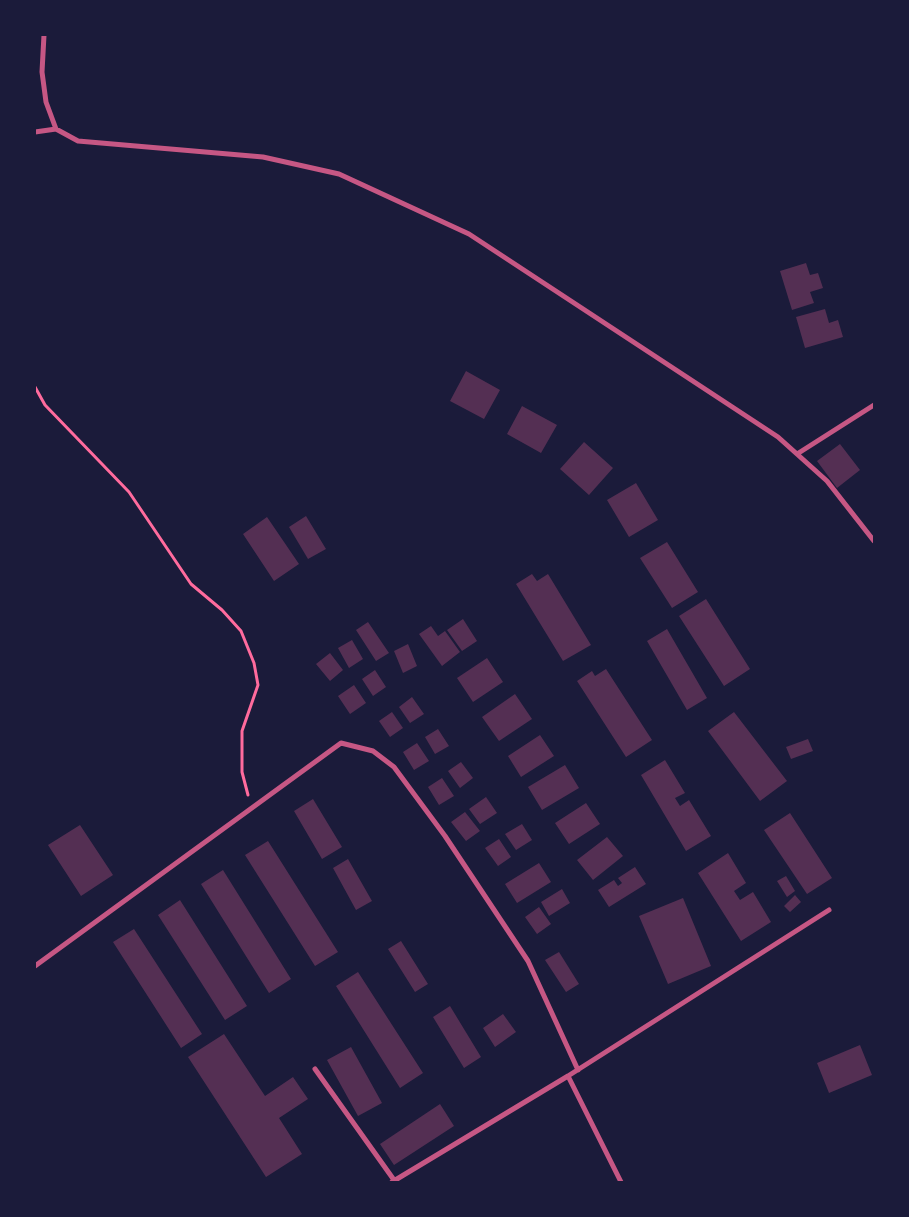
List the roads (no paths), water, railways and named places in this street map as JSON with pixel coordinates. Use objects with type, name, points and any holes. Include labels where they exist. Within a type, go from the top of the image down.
[{"type":"street","points":[[44,35],[42,72],[46,102],[56,129]]},
{"type":"street","points":[[35,132],[56,129],[78,141],[263,158],[339,174],[469,234],[778,437],[827,481],[874,541]]},
{"type":"street","points":[[797,454],[874,405]]},
{"type":"street","points":[[35,966],[341,743],[373,751],[394,767],[445,836],[528,961],[578,1070]]},
{"type":"street","points":[[316,1069],[393,1181],[578,1070],[830,910]]},
{"type":"street","points":[[568,1076],[621,1182]]}]
